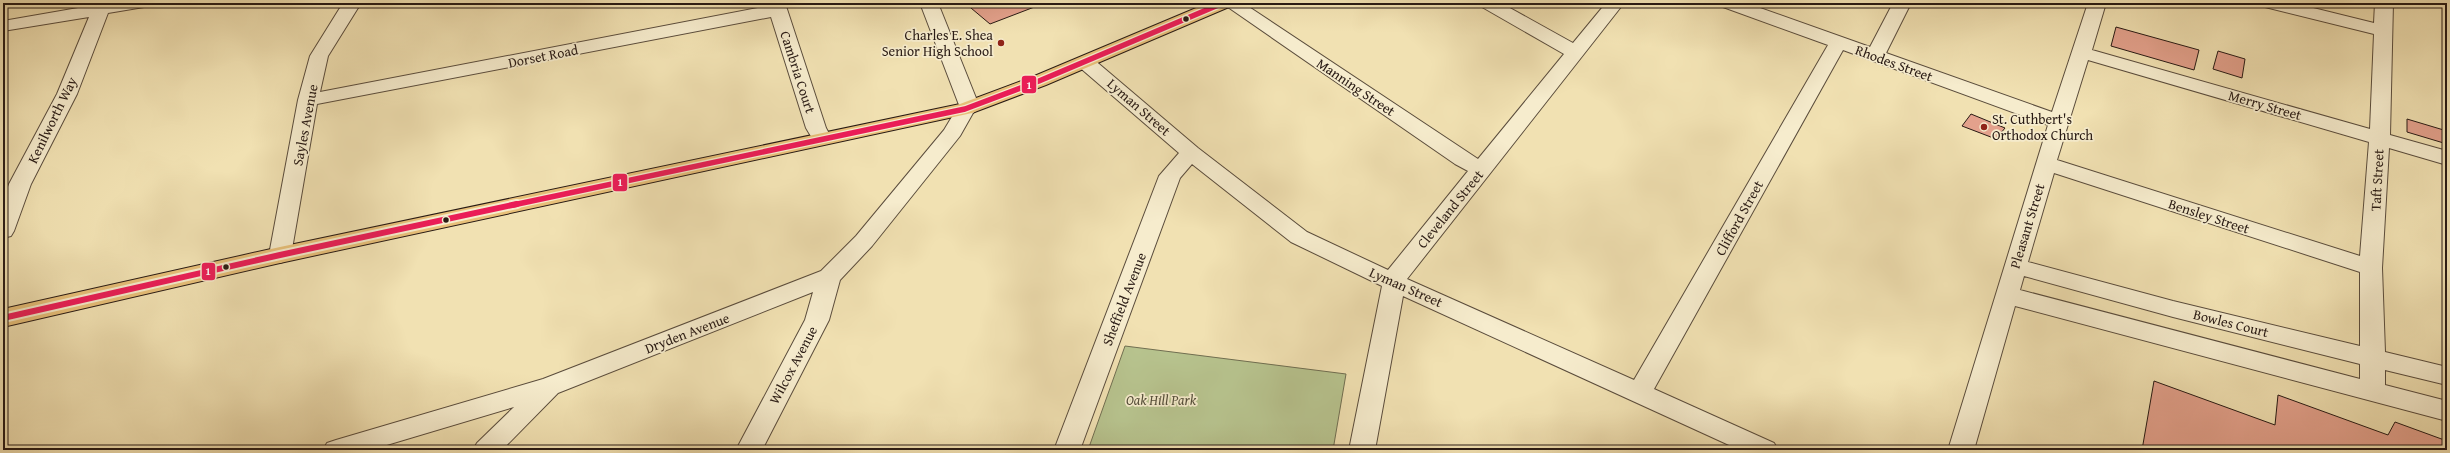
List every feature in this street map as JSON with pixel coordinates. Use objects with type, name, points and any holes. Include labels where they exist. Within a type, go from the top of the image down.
[{"type":"main road","points":[[3,318],[280,255],[968,108],[1085,62],[1223,3]]},
{"type":"street","points":[[3,26],[138,3]]},
{"type":"street","name":"Sayles Avenue","points":[[280,255],[308,100],[319,56],[352,3]]},
{"type":"street","points":[[929,3],[968,108]]},
{"type":"street","name":"Manning Street","points":[[1232,3],[1462,159],[1482,169]]},
{"type":"street","points":[[1488,3],[1576,53]]},
{"type":"street","name":"Cleveland Street","points":[[1362,450],[1394,281],[1402,268],[1615,3]]},
{"type":"street","name":"Rhodes Street","points":[[1729,3],[2060,122]]},
{"type":"street","points":[[1875,56],[1902,3]]},
{"type":"street","name":"Pleasant Street","points":[[1961,450],[2046,163],[2083,53],[2097,3]]},
{"type":"street","points":[[2271,3],[2383,31]]},
{"type":"street","name":"Taft Street","points":[[2372,391],[2371,370],[2374,357],[2371,268],[2379,138],[2384,3]]},
{"type":"street","name":"Dorset Road","points":[[308,100],[777,6]]},
{"type":"street","name":"Cambria Court","points":[[777,6],[816,128],[822,139]]},
{"type":"street","name":"Kenilworth Way","points":[[3,231],[20,184],[66,94],[101,9]]},
{"type":"street","name":"Clifford Street","points":[[1640,393],[1838,43]]},
{"type":"street","name":"Merry Street","points":[[2083,53],[2447,158]]},
{"type":"street","name":"Lyman Street","points":[[1085,62],[1190,153],[1299,237],[1765,450]]},
{"type":"street","name":"Dryden Avenue","points":[[336,450],[550,386],[829,278],[864,241],[953,132],[968,108]]},
{"type":"street","name":"Sheffield Avenue","points":[[1067,450],[1170,176],[1190,153]]},
{"type":"street","name":"Bensley Street","points":[[2046,163],[2371,268]]},
{"type":"street","name":"Bowles Court","points":[[2015,266],[2173,309],[2447,376]]},
{"type":"street","name":"Wilcox Avenue","points":[[749,450],[817,320],[829,278]]},
{"type":"street","points":[[2006,295],[2447,411]]},
{"type":"street","points":[[486,450],[550,386]]},
{"type":"green space","name":"Oak Hill Park","points":[[1125,346],[1346,374],[1333,450],[1088,450]]},
{"type":"building","points":[[965,3],[1033,3],[1037,6],[990,24]]},
{"type":"building","points":[[2116,27],[2199,50],[2194,70],[2111,46]]},
{"type":"building","points":[[2218,51],[2245,59],[2242,78],[2213,69]]},
{"type":"building","name":"St. Cuthbert's Orthodox Church","points":[[1971,114],[2005,128],[1996,139],[1962,126]]},
{"type":"building","points":[[2407,119],[2447,131],[2447,144],[2407,132]]},
{"type":"building","points":[[2154,381],[2275,425],[2278,395],[2388,435],[2395,422],[2447,441],[2447,450],[2142,450]]},
{"type":"transit line","name":"1","points":[[3,318],[280,255],[965,109],[1039,81],[1223,3]]},
{"type":"place","name":"Charles E. Shea Senior High School","points":[[1001,43]]},
{"type":"place","name":"St. Cuthbert's Orthodox Church","points":[[1984,127]]}]
